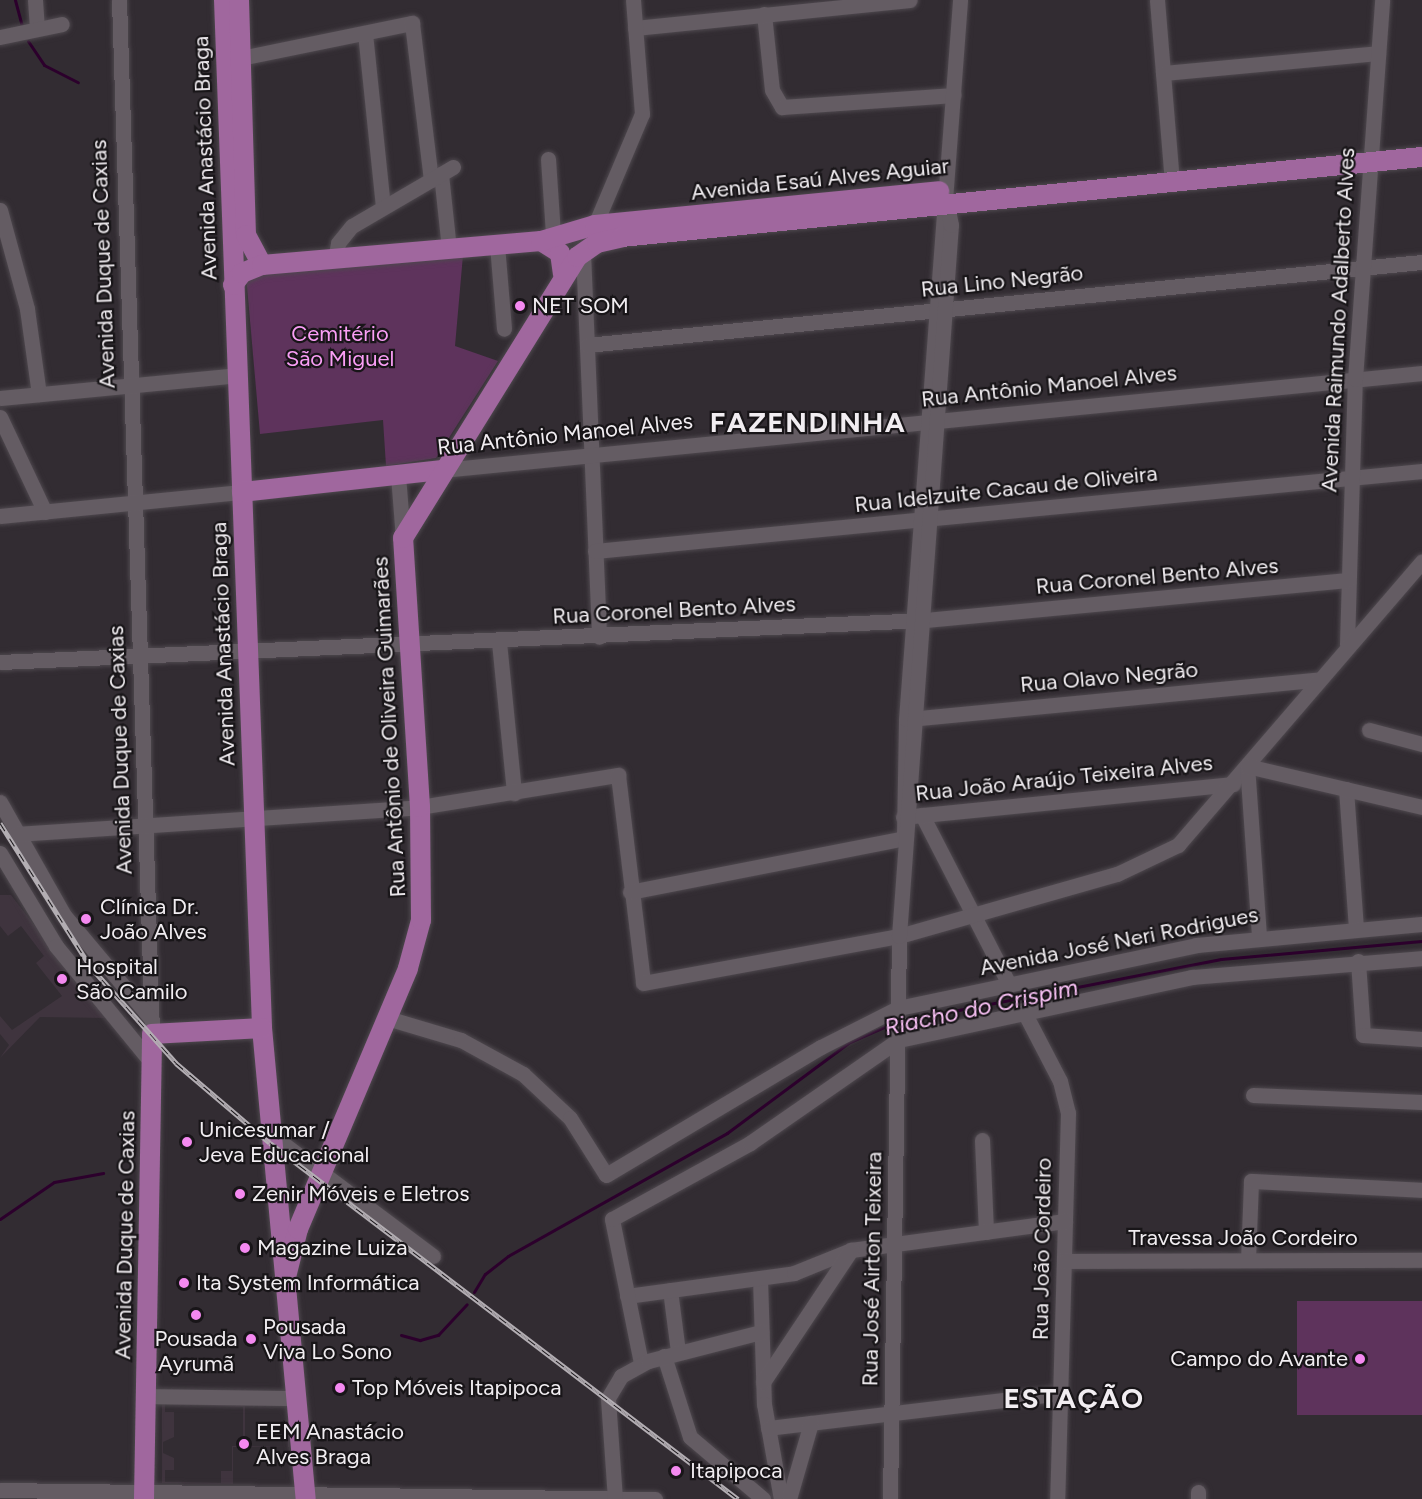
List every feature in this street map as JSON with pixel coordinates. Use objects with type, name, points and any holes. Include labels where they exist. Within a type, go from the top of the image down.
[{"type":"main road","name":"Avenida Anastácio Braga","points":[[224,0],[233,60],[246,235],[262,265]]},
{"type":"main road","name":"Avenida Anastácio Braga","points":[[239,0],[233,60],[233,285],[262,1028],[269,1132],[306,1497]]},
{"type":"main road","name":"Avenida Esaú Alves Aguiar","points":[[563,274],[583,252],[612,238],[772,215],[1370,155],[1422,143]]},
{"type":"main road","name":"Avenida Esaú Alves Aguiar","points":[[1370,155],[1422,157]]},
{"type":"main road","name":"Avenida Esaú Alves Aguiar","points":[[233,285],[242,273],[262,265],[497,245],[547,238],[595,225],[772,215]]},
{"type":"main road","points":[[583,252],[595,225]]},
{"type":"main road","points":[[547,238],[560,253],[563,274]]},
{"type":"main road","name":"Rua Antônio de Oliveira Guimarães","points":[[320,1176],[387,1018],[422,920],[420,807],[403,538],[442,470],[563,274]]},
{"type":"main road","name":"Rua Antônio Manoel Alves","points":[[242,492],[442,470]]},
{"type":"main road","points":[[152,1027],[262,1028]]},
{"type":"main road","name":"Avenida Duque de Caxias","points":[[144,1496],[152,1027]]},
{"type":"main road","name":"Avenida Anastácio Braga","points":[[284,1285],[293,1242],[320,1176]]},
{"type":"street","points":[[34,0],[37,29]]},
{"type":"street","name":"Avenida Duque de Caxias","points":[[119,0],[152,1027]]},
{"type":"street","points":[[595,225],[639,128],[633,0]]},
{"type":"street","points":[[635,28],[910,0]]},
{"type":"street","points":[[960,0],[912,719],[911,816],[973,915],[1009,984]]},
{"type":"street","points":[[1157,0],[1172,175]]},
{"type":"street","name":"Avenida Raimundo Adalberto Alves","points":[[1347,644],[1355,379],[1382,0]]},
{"type":"street","points":[[764,14],[772,90],[782,107],[954,94]]},
{"type":"street","points":[[233,60],[412,23],[442,174],[449,249]]},
{"type":"street","points":[[0,37],[62,24]]},
{"type":"street","points":[[365,33],[383,207]]},
{"type":"street","points":[[1163,73],[1378,53]]},
{"type":"street","points":[[547,238],[548,159]]},
{"type":"street","points":[[335,259],[346,231],[442,174]]},
{"type":"street","points":[[0,210],[24,297],[39,394]]},
{"type":"street","points":[[497,245],[504,329]]},
{"type":"street","points":[[583,252],[599,637]]},
{"type":"street","name":"Rua Lino Negrão","points":[[587,345],[1422,262]]},
{"type":"street","name":"Rua Antônio Manoel Alves","points":[[442,470],[1422,373]]},
{"type":"street","points":[[0,398],[237,375]]},
{"type":"street","points":[[0,417],[45,512]]},
{"type":"street","name":"Rua Idelzuite Cacau de Oliveira","points":[[595,551],[1422,471]]},
{"type":"street","name":"Rua Antônio de Oliveira Guimarães","points":[[398,475],[403,538]]},
{"type":"street","name":"Rua Antônio Manoel Alves","points":[[0,516],[242,492]]},
{"type":"street","points":[[16,834],[420,807],[618,775],[630,892],[643,983],[899,936],[1149,862],[1191,833],[1316,680],[1422,561]]},
{"type":"street","name":"Rua Coronel Bento Alves","points":[[0,662],[499,642],[919,621],[1348,580]]},
{"type":"street","points":[[499,642],[514,793]]},
{"type":"street","name":"Rua Olavo Negrão","points":[[912,719],[1316,680]]},
{"type":"street","points":[[1369,730],[1422,744]]},
{"type":"street","points":[[1247,766],[1422,807]]},
{"type":"street","points":[[1247,766],[1259,936]]},
{"type":"street","name":"Rua João Araújo Teixeira Alves","points":[[911,816],[1233,784]]},
{"type":"street","points":[[1346,789],[1356,929]]},
{"type":"street","points":[[0,802],[16,834],[80,937],[152,1027]]},
{"type":"street","name":"Rua José Airton Teixeira","points":[[890,1499],[896,1245],[899,936],[905,838],[911,816]]},
{"type":"street","name":"Rua João Araújo Teixeira Alves","points":[[630,892],[905,838]]},
{"type":"street","points":[[0,853],[56,946],[151,1062]]},
{"type":"street","name":"Avenida José Neri Rodrigues","points":[[387,1018],[461,1040],[523,1074],[570,1118],[606,1175],[821,1047],[898,1008],[1009,984],[1259,936],[1422,924]]},
{"type":"street","points":[[640,1363],[612,1219],[750,1143],[898,1040],[1023,1010],[1224,972],[1422,958]]},
{"type":"street","points":[[1358,962],[1364,1035],[1422,1039]]},
{"type":"street","name":"Rua João Cordeiro","points":[[1023,1010],[1067,1102],[1057,1499]]},
{"type":"street","points":[[1253,1095],[1422,1102]]},
{"type":"street","points":[[269,1132],[320,1176],[433,1256]]},
{"type":"street","points":[[982,1140],[986,1232]]},
{"type":"street","points":[[1248,1260],[1251,1181],[1422,1190]]},
{"type":"street","points":[[627,1296],[803,1270],[851,1250],[1065,1221]]},
{"type":"street","points":[[763,1382],[851,1250]]},
{"type":"street","name":"Travessa João Cordeiro","points":[[1064,1261],[1422,1260]]},
{"type":"street","points":[[759,1278],[763,1382],[768,1428],[781,1499]]},
{"type":"street","points":[[670,1290],[671,1354],[690,1437],[762,1499]]},
{"type":"street","points":[[615,1498],[608,1398],[621,1376],[640,1363],[761,1332]]},
{"type":"street","points":[[768,1428],[1061,1394]]},
{"type":"street","points":[[146,1396],[297,1398]]},
{"type":"street","points":[[789,1499],[811,1423]]},
{"type":"street","points":[[0,1490],[25,1495],[655,1499]]},
{"type":"shaded area","name":"Hospital São Camilo","points":[[0,895],[11,895],[106,1018],[40,1017],[0,1058],[9,1045],[0,1034],[0,1016],[12,1030],[62,996],[36,963],[44,956],[21,926],[8,936],[0,926]]},
{"type":"shaded area","name":"EEM Anastácio Alves Braga","points":[[162,1403],[289,1405],[289,1447],[288,1447],[233,1447],[233,1484],[162,1483]],"holes":[[[165,1404],[243,1407],[243,1446],[232,1446],[232,1471],[221,1471],[221,1483],[165,1482],[165,1470],[174,1470],[174,1458],[163,1453],[163,1442],[174,1437],[174,1412],[165,1412]],[[245,1406],[288,1406],[288,1447],[245,1446]]]},
{"type":"green space","name":"Cemitério São Miguel","points":[[463,255],[455,346],[498,361],[436,458],[386,466],[383,420],[260,434],[246,275]]},
{"type":"green space","name":"Campo do Avante","points":[[1297,1301],[1422,1301],[1422,1415],[1297,1415]]},
{"type":"waterway","points":[[15,0],[22,26]]},
{"type":"waterway","points":[[28,41],[44,65],[78,82]]},
{"type":"waterway","name":"Riacho do Crispim","points":[[902,1021],[1221,959],[1422,941]]},
{"type":"waterway","name":"Riacho do Crispim","points":[[474,1292],[485,1274],[508,1256],[727,1133],[848,1043],[893,1023]]},
{"type":"waterway","name":"Riacho do Crispim","points":[[0,1219],[54,1182],[103,1173]]},
{"type":"waterway","name":"Riacho do Crispim","points":[[401,1335],[420,1340],[438,1335],[467,1304]]},
{"type":"railway","points":[[0,823],[90,966],[176,1063],[270,1143],[738,1499]]},
{"type":"place","name":"NET SOM","points":[[520,306]]},
{"type":"place","name":"Clínica Dr. João Alves","points":[[86,919]]},
{"type":"place","name":"Hospital São Camilo","points":[[62,979]]},
{"type":"place","name":"Unicesumar / Jeva Educacional","points":[[187,1142]]},
{"type":"place","name":"Zenir Móveis e Eletros","points":[[240,1194]]},
{"type":"place","name":"Magazine Luiza","points":[[245,1248]]},
{"type":"place","name":"Ita System Informática","points":[[184,1283]]},
{"type":"place","name":"Pousada Ayrumã","points":[[196,1315]]},
{"type":"place","name":"Pousada Viva Lo Sono","points":[[251,1339]]},
{"type":"place","name":"Campo do Avante","points":[[1360,1359]]},
{"type":"place","name":"Top Móveis Itapipoca","points":[[340,1388]]},
{"type":"place","name":"EEM Anastácio Alves Braga","points":[[244,1444]]},
{"type":"place","name":"Itapipoca","points":[[676,1471]]},
{"type":"district","name":"FAZENDINHA","points":[[808,422]]},
{"type":"district","name":"ESTAÇÃO","points":[[1074,1398]]}]
